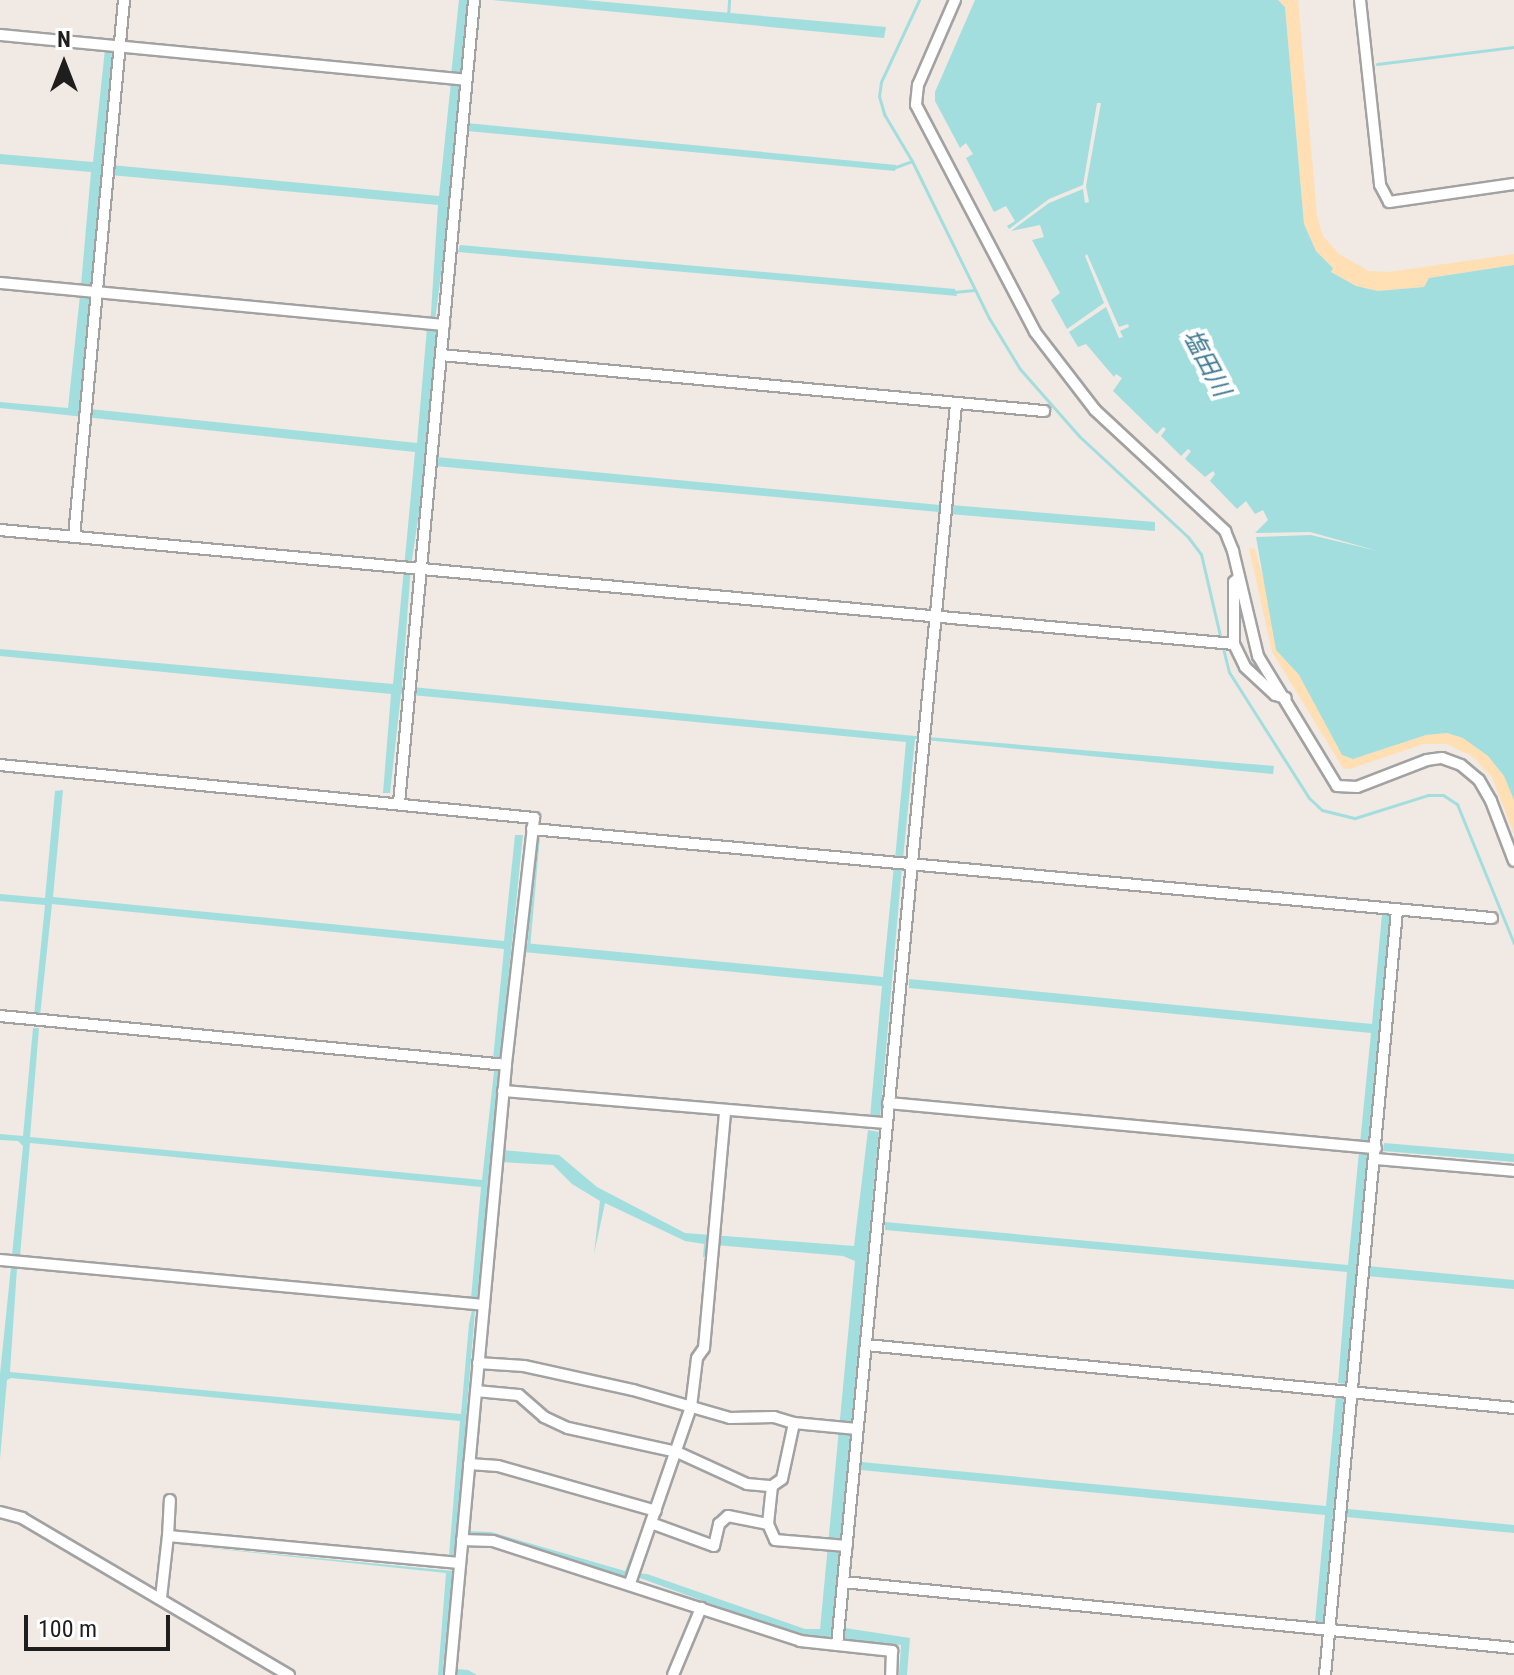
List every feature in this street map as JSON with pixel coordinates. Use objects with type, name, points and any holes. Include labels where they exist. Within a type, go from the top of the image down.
[{"type":"street","points":[[74,537],[85,413],[89,291],[108,169],[112,46],[124,0]]},
{"type":"street","points":[[399,803],[410,685],[413,570],[431,461],[441,355],[436,324],[451,247],[462,127],[459,79],[474,0]]},
{"type":"street","points":[[955,0],[918,85],[919,114],[984,229],[1035,332],[1056,364],[1095,410],[1225,531],[1233,551],[1258,656],[1337,786],[1357,787],[1427,760],[1442,758],[1461,765],[1479,780],[1491,801],[1514,861]]},
{"type":"street","points":[[1360,0],[1380,185],[1389,202],[1514,184]]},
{"type":"street","points":[[0,35],[459,79]]},
{"type":"street","points":[[0,283],[436,324]]},
{"type":"street","points":[[441,355],[1044,411]]},
{"type":"street","points":[[837,1642],[854,1465],[854,1429],[866,1345],[877,1225],[879,1124],[888,1103],[900,983],[902,863],[923,738],[956,404]]},
{"type":"street","points":[[0,530],[1231,644]]},
{"type":"street","points":[[1238,578],[1234,582],[1231,644],[1245,667],[1275,695],[1286,698]]},
{"type":"street","points":[[0,765],[534,818],[503,1091],[450,1671]]},
{"type":"street","points":[[532,829],[1492,918]]},
{"type":"street","points":[[1325,1675],[1353,1392],[1372,1147],[1397,910]]},
{"type":"street","points":[[0,1016],[506,1065]]},
{"type":"street","points":[[503,1091],[879,1124]]},
{"type":"street","points":[[888,1103],[1372,1147],[1514,1171]]},
{"type":"street","points":[[632,1577],[677,1452],[691,1407],[697,1358],[704,1348],[725,1112]]},
{"type":"street","points":[[0,1260],[484,1305]]},
{"type":"street","points":[[866,1345],[1514,1408]]},
{"type":"street","points":[[478,1363],[524,1366],[730,1418],[774,1417],[794,1423],[854,1429]]},
{"type":"street","points":[[476,1391],[519,1395],[544,1417],[568,1428],[677,1452],[747,1484],[772,1486],[782,1479],[794,1423]]},
{"type":"street","points":[[469,1464],[498,1466],[656,1511]]},
{"type":"street","points":[[772,1486],[768,1524],[775,1540],[847,1546]]},
{"type":"street","points":[[161,1598],[170,1500]]},
{"type":"street","points":[[0,1512],[22,1518],[289,1675]]},
{"type":"street","points":[[651,1523],[714,1546],[719,1524],[728,1516],[768,1524]]},
{"type":"street","points":[[168,1536],[460,1563]]},
{"type":"street","points":[[462,1540],[493,1541],[632,1577],[701,1608],[800,1641],[837,1642],[892,1651],[891,1675]]},
{"type":"street","points":[[843,1582],[1514,1648]]},
{"type":"street","points":[[673,1675],[701,1608]]},
{"type":"sand","points":[[1278,0],[1298,0],[1317,216],[1323,236],[1339,254],[1369,271],[1389,272],[1514,254],[1514,265],[1429,278],[1425,287],[1378,291],[1356,286],[1330,271],[1333,268],[1316,251],[1304,224],[1285,7]]},
{"type":"sand","points":[[1249,548],[1255,549],[1271,607],[1276,650],[1299,675],[1342,755],[1353,759],[1426,735],[1447,733],[1463,738],[1488,756],[1504,776],[1514,800],[1514,834],[1492,777],[1472,756],[1447,744],[1424,744],[1350,769],[1343,768],[1272,652]]},
{"type":"water","points":[[459,0],[468,0],[461,76],[451,75]]},
{"type":"water","points":[[492,0],[584,0],[886,27],[884,38]]},
{"type":"water","name":"塩田川","points":[[975,0],[1278,0],[1285,7],[1304,224],[1316,251],[1333,268],[1331,272],[1356,286],[1378,291],[1424,287],[1429,278],[1514,265],[1514,800],[1504,776],[1488,756],[1463,738],[1447,733],[1426,735],[1353,759],[1342,755],[1299,675],[1276,650],[1256,537],[1311,535],[1378,551],[1310,532],[1255,533],[1268,520],[1263,510],[1255,514],[1246,501],[1237,509],[1210,481],[1215,474],[1213,471],[1205,477],[1185,459],[1191,451],[1188,449],[1181,456],[1161,436],[1166,429],[1163,427],[1157,434],[1113,391],[1122,378],[1116,374],[1114,377],[1086,344],[1078,347],[1069,332],[1106,307],[1119,338],[1123,337],[1120,331],[1129,327],[1128,324],[1119,327],[1087,254],[1085,256],[1104,303],[1067,329],[1051,300],[1060,293],[1032,240],[1044,237],[1040,225],[1011,231],[1049,203],[1083,189],[1085,203],[1089,202],[1086,186],[1101,103],[1097,103],[1083,185],[1049,199],[1009,229],[1007,226],[1015,221],[1006,206],[994,212],[966,158],[973,154],[966,143],[960,148],[935,101],[935,92]]},
{"type":"water","points":[[105,49],[112,50],[105,174],[102,175],[91,286],[81,285],[91,172],[0,164],[0,154],[93,162]]},
{"type":"water","points":[[451,82],[460,82],[458,126],[445,240],[448,247],[444,251],[434,328],[437,329],[426,466],[411,566],[402,686],[915,736],[1274,766],[1273,774],[915,739],[903,859],[895,859],[906,742],[401,694],[390,793],[383,793],[391,694],[0,656],[0,649],[393,684],[415,452],[0,408],[0,402],[68,408],[80,295],[90,296],[80,408],[417,443],[427,328],[430,328],[438,205],[110,175],[111,165],[439,196]]},
{"type":"water","points":[[467,123],[896,165],[895,171],[467,131]]},
{"type":"water","points":[[460,245],[955,289],[957,296],[458,252]]},
{"type":"water","points":[[436,457],[940,505],[939,512],[435,466]]},
{"type":"water","points":[[951,505],[1155,522],[1155,531],[949,514]]},
{"type":"water","points":[[63,790],[53,897],[504,941],[515,835],[523,835],[500,1060],[493,1059],[504,949],[52,904],[40,1016],[34,1015],[45,905],[0,901],[0,894],[45,898],[55,791]]},
{"type":"water","points":[[894,865],[902,867],[880,1118],[870,1117],[882,986],[523,952],[524,943],[883,977]]},
{"type":"water","points":[[1382,914],[1390,915],[1368,1144],[1360,1143],[1371,1033],[909,988],[909,979],[1372,1024]]},
{"type":"water","points":[[33,1028],[39,1028],[30,1137],[482,1180],[494,1071],[500,1071],[477,1301],[471,1299],[481,1187],[30,1143],[20,1256],[12,1255],[23,1146],[18,1141],[0,1140],[0,1134],[23,1136]]},
{"type":"water","points":[[868,1130],[879,1132],[832,1626],[910,1638],[907,1675],[899,1675],[901,1645],[807,1635],[637,1577],[626,1577],[494,1538],[466,1534],[466,1531],[491,1532],[625,1571],[648,1513],[631,1573],[647,1574],[805,1629],[820,1629],[855,1261],[843,1256],[716,1245],[707,1246],[707,1257],[703,1257],[704,1244],[685,1241],[605,1203],[594,1254],[600,1201],[572,1184],[553,1165],[501,1162],[502,1150],[559,1155],[597,1187],[685,1233],[854,1246]]},
{"type":"water","points":[[1384,1143],[1514,1154],[1514,1162],[1383,1151]]},
{"type":"water","points":[[1359,1152],[1368,1152],[1357,1265],[1362,1265],[1360,1275],[1356,1275],[1346,1384],[1338,1383],[1347,1272],[885,1230],[885,1222],[1348,1265]]},
{"type":"water","points":[[1367,1266],[1514,1280],[1514,1289],[1366,1276]]},
{"type":"water","points":[[11,1267],[17,1268],[10,1372],[461,1414],[469,1324],[472,1310],[475,1310],[455,1556],[449,1556],[460,1421],[11,1378],[7,1380],[0,1459],[0,1374]]},
{"type":"water","points":[[1336,1396],[1344,1397],[1323,1623],[1315,1622],[1325,1515],[861,1470],[861,1462],[1326,1506]]},
{"type":"water","points":[[1348,1509],[1514,1525],[1514,1533],[1346,1517]]},
{"type":"water","points":[[171,1544],[453,1571],[443,1668],[468,1670],[477,1675],[438,1675],[446,1573]]},
{"type":"waterway","points":[[728,16],[729,0]]},
{"type":"waterway","points":[[919,0],[881,82],[879,96],[884,114],[912,161],[989,318],[1020,369],[1079,436],[1188,537],[1201,554],[1221,640]]},
{"type":"waterway","points":[[1377,64],[1514,47]]},
{"type":"waterway","points":[[893,168],[912,161]]},
{"type":"waterway","points":[[954,292],[974,290]]},
{"type":"waterway","points":[[1223,648],[1229,672],[1309,798],[1322,810],[1355,818],[1428,795],[1443,795],[1457,804],[1514,944]]},
{"type":"waterway","points":[[0,770],[80,778]]},
{"type":"waterway","points":[[528,948],[538,836]]}]
